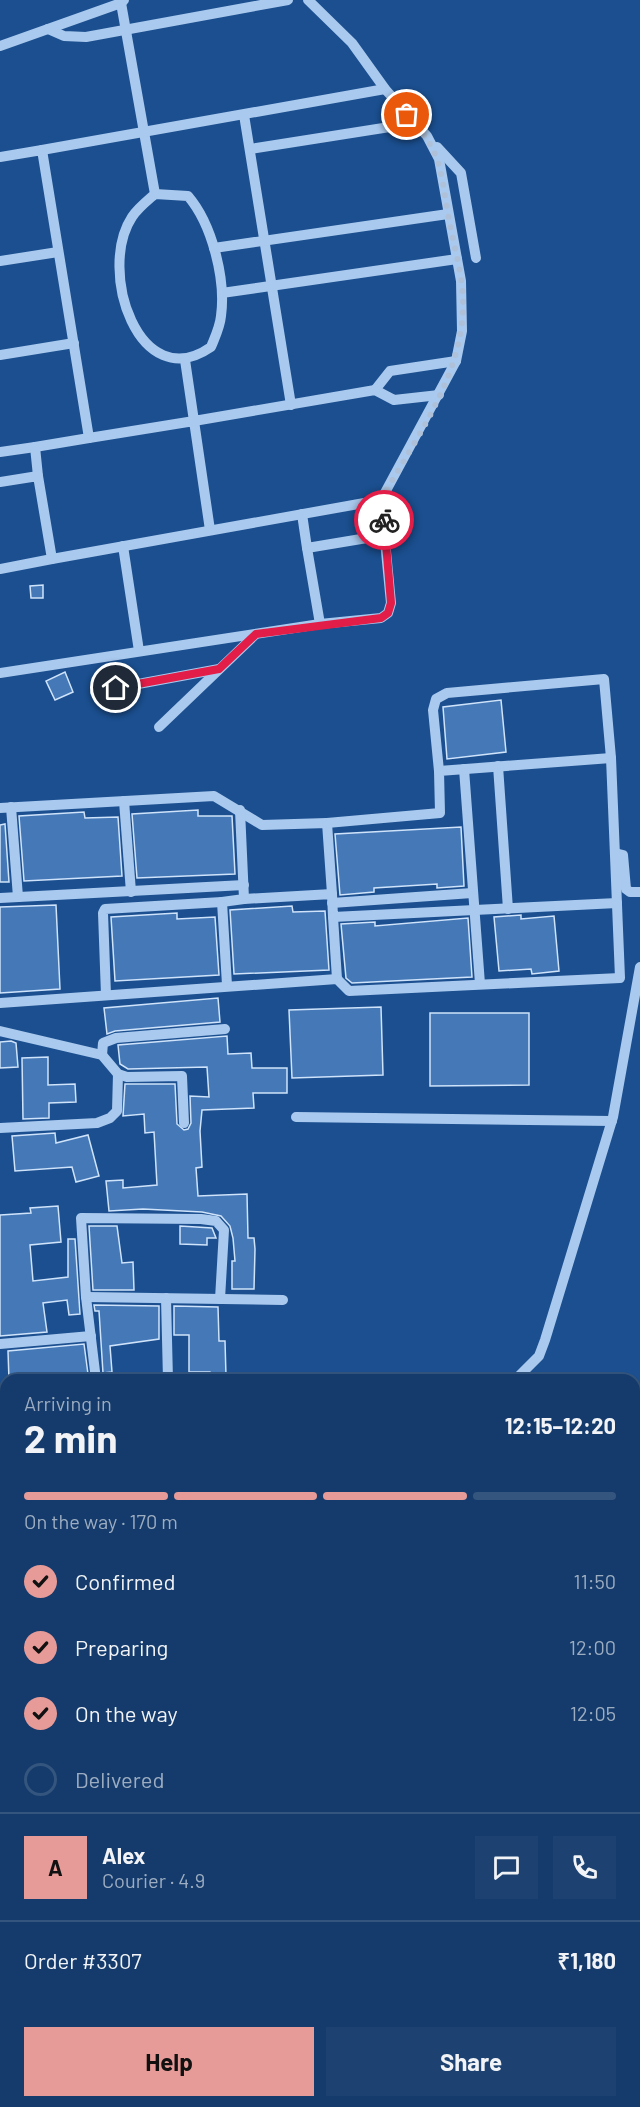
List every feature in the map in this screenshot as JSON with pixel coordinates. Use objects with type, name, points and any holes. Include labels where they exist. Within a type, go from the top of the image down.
[{"type":"street","points":[[48,29],[64,36],[86,37],[288,0]]},
{"type":"street","points":[[308,0],[352,43],[385,89],[461,173],[476,258]]},
{"type":"street","points":[[0,46],[123,2],[155,194]]},
{"type":"street","points":[[0,157],[385,89]]},
{"type":"street","points":[[244,115],[291,405]]},
{"type":"street","points":[[250,149],[415,123]]},
{"type":"street","points":[[0,673],[320,624],[381,618],[388,613],[391,603],[381,500],[456,361],[462,331],[463,304],[457,259],[439,159],[427,136]]},
{"type":"street","points":[[42,150],[89,438]]},
{"type":"street","points":[[155,194],[188,196],[204,218],[214,248],[222,293],[221,318],[211,347],[185,360],[174,360],[156,353],[129,317],[121,294],[117,269],[120,246],[131,218],[155,194]]},
{"type":"street","points":[[214,248],[448,214]]},
{"type":"street","points":[[0,261],[58,252]]},
{"type":"street","points":[[222,293],[457,259]]},
{"type":"street","points":[[0,355],[74,343]]},
{"type":"street","points":[[185,360],[210,530]]},
{"type":"street","points":[[375,390],[390,371],[456,361]]},
{"type":"street","points":[[0,452],[375,390],[394,400],[439,395]]},
{"type":"street","points":[[35,447],[52,559]]},
{"type":"street","points":[[0,482],[38,476]]},
{"type":"street","points":[[0,569],[381,500]]},
{"type":"street","points":[[302,514],[320,624]]},
{"type":"street","points":[[307,548],[385,535]]},
{"type":"street","points":[[123,546],[139,651]]},
{"type":"street","points":[[159,727],[256,634]]},
{"type":"street","points":[[95,692],[219,669]]},
{"type":"street","points":[[18,897],[6,808],[214,796],[262,825],[327,823],[440,813],[439,771],[433,710],[436,699],[447,693],[604,679],[611,758],[620,978],[349,991],[337,980],[327,823]]},
{"type":"street","points":[[439,771],[611,758]]},
{"type":"street","points":[[498,766],[507,909]]},
{"type":"street","points":[[464,769],[480,984]]},
{"type":"street","points":[[124,801],[131,892]]},
{"type":"street","points":[[240,810],[244,899]]},
{"type":"street","points":[[615,853],[623,855],[626,889],[630,892],[640,892]]},
{"type":"street","points":[[0,898],[244,885]]},
{"type":"street","points":[[106,995],[103,914],[105,909],[244,899],[332,899],[472,893]]},
{"type":"street","points":[[222,902],[227,985]]},
{"type":"street","points":[[333,917],[617,903]]},
{"type":"street","points":[[521,1374],[539,1356],[545,1340],[612,1121],[640,967]]},
{"type":"street","points":[[0,1003],[227,985],[337,980]]},
{"type":"street","points":[[102,1055],[103,1043],[116,1038],[225,1029]]},
{"type":"street","points":[[0,1031],[102,1055],[118,1074],[127,1077],[182,1076],[184,1123]]},
{"type":"street","points":[[0,1128],[97,1123],[110,1118],[117,1111],[118,1074]]},
{"type":"street","points":[[296,1117],[612,1121]]},
{"type":"street","points":[[95,1374],[86,1297],[81,1218],[201,1218],[216,1221],[224,1230],[220,1299]]},
{"type":"street","points":[[86,1297],[283,1300]]},
{"type":"street","points":[[166,1298],[168,1374]]},
{"type":"street","points":[[0,1344],[91,1336]]},
{"type":"building","points":[[43,585],[43,598],[31,598],[30,586]]},
{"type":"building","points":[[65,672],[73,692],[55,700],[46,681]]},
{"type":"building","points":[[501,700],[506,752],[447,759],[443,707]]},
{"type":"building","points":[[198,810],[198,816],[232,816],[235,874],[137,878],[132,814]]},
{"type":"building","points":[[84,812],[85,818],[118,817],[122,876],[24,881],[19,816]]},
{"type":"building","points":[[5,824],[9,882],[0,882],[0,825]]},
{"type":"building","points":[[461,827],[464,886],[437,888],[437,884],[374,888],[374,892],[340,895],[335,834]]},
{"type":"building","points":[[56,905],[60,989],[0,993],[0,907]]},
{"type":"building","points":[[292,906],[293,912],[325,911],[329,970],[234,974],[230,910]]},
{"type":"building","points":[[177,913],[177,919],[215,917],[219,975],[115,981],[111,917]]},
{"type":"building","points":[[521,915],[521,919],[554,916],[559,971],[532,974],[531,969],[499,971],[494,917]]},
{"type":"building","points":[[468,918],[472,977],[352,983],[346,978],[341,924],[375,922],[375,926]]},
{"type":"building","points":[[218,998],[220,1022],[115,1031],[107,1034],[104,1008]]},
{"type":"building","points":[[381,1007],[383,1075],[292,1078],[289,1010]]},
{"type":"building","points":[[430,1013],[529,1013],[529,1085],[430,1086]]},
{"type":"building","points":[[227,1036],[228,1054],[251,1053],[252,1068],[287,1068],[287,1093],[253,1093],[254,1108],[202,1110],[200,1131],[202,1167],[196,1168],[198,1196],[247,1194],[248,1238],[254,1238],[255,1249],[254,1289],[232,1289],[232,1261],[235,1261],[233,1238],[230,1226],[221,1216],[202,1212],[143,1209],[109,1211],[106,1181],[123,1180],[123,1188],[157,1185],[154,1132],[145,1133],[144,1114],[123,1116],[125,1084],[175,1084],[177,1124],[184,1130],[188,1129],[191,1123],[190,1096],[209,1097],[207,1067],[128,1069],[120,1064],[118,1045]]},
{"type":"building","points":[[0,1042],[16,1043],[18,1067],[0,1068]]},
{"type":"building","points":[[48,1057],[48,1085],[75,1084],[76,1102],[49,1103],[49,1118],[23,1119],[22,1058]]},
{"type":"building","points":[[55,1133],[56,1143],[88,1135],[99,1176],[76,1182],[72,1167],[15,1171],[12,1136]]},
{"type":"building","points":[[58,1206],[61,1242],[30,1245],[33,1281],[68,1277],[68,1239],[75,1239],[80,1314],[69,1315],[67,1300],[43,1303],[47,1332],[0,1336],[0,1215],[31,1213],[30,1208]]},
{"type":"building","points":[[89,1226],[117,1226],[122,1263],[133,1262],[134,1290],[93,1290]]},
{"type":"building","points":[[180,1226],[212,1228],[216,1238],[207,1238],[207,1245],[180,1244]]},
{"type":"building","points":[[94,1305],[159,1306],[159,1339],[110,1346],[112,1372],[103,1373],[99,1311],[95,1311]]},
{"type":"building","points":[[174,1306],[218,1307],[219,1341],[225,1341],[226,1374],[189,1372],[189,1335],[174,1335]]},
{"type":"building","points":[[84,1344],[88,1374],[9,1374],[8,1351]]},
{"type":"way so far","points":[[384,520],[381,500],[456,361],[462,331],[462,281],[439,159],[427,136],[407,115]]},
{"type":"route","points":[[116,688],[219,669],[256,634],[381,618],[388,613],[391,603],[384,520]]}]
